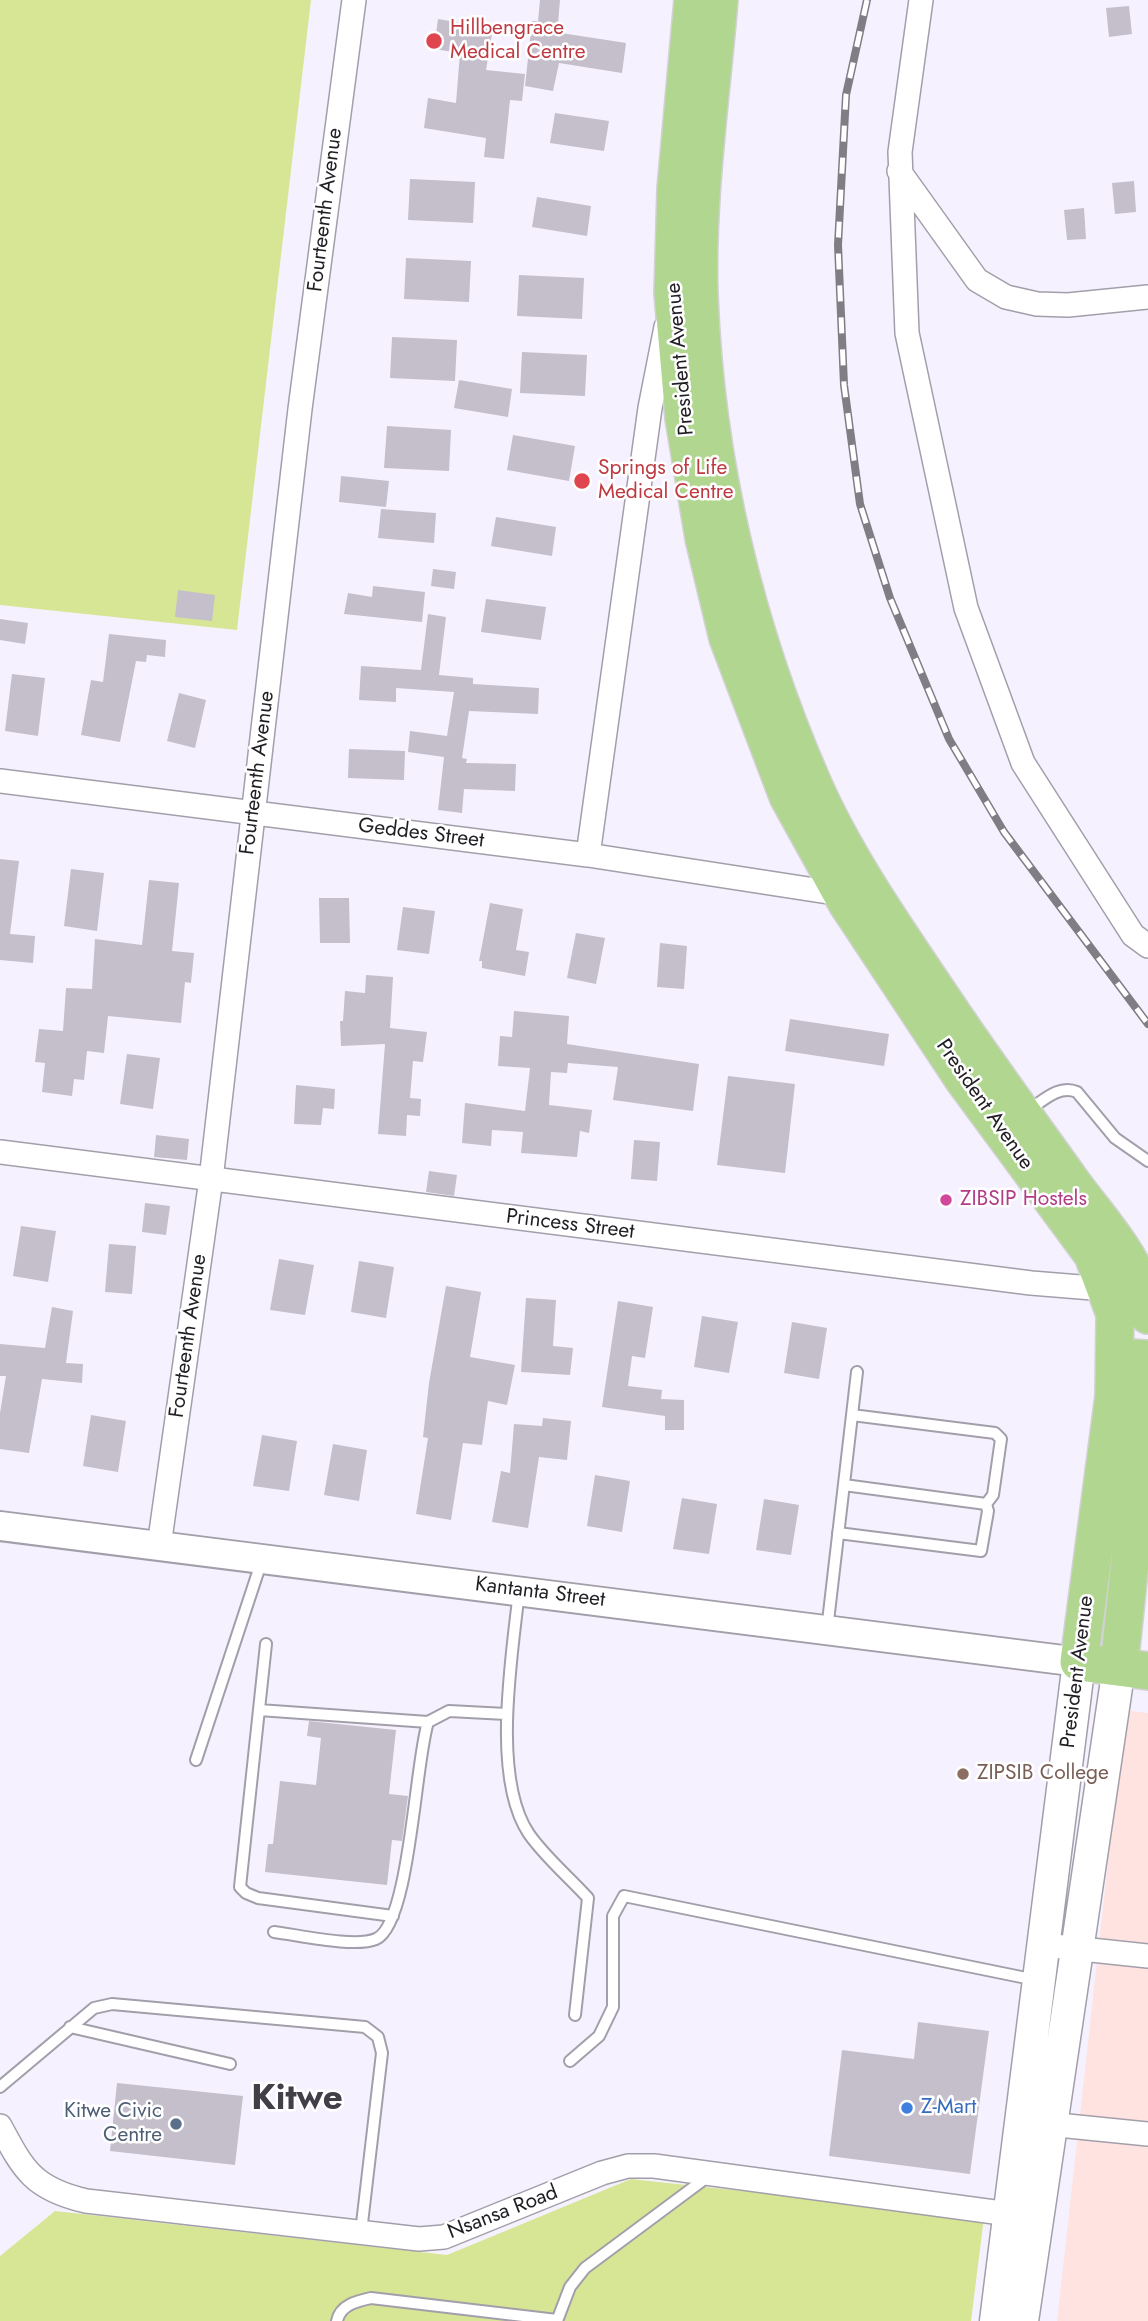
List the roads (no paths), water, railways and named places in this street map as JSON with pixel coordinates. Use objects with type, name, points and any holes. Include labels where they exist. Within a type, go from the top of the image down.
[{"type":"highway","name":"President Avenue","points":[[693,0],[676,189],[673,293],[686,431],[704,538],[728,638],[788,796],[841,894],[964,1080],[1093,1255],[1133,1298]]},
{"type":"highway","name":"President Avenue","points":[[719,0],[702,190],[699,294],[710,414],[730,532],[754,630],[813,784],[870,889],[1023,1114],[1112,1232],[1133,1298]]},
{"type":"highway","name":"President Avenue","points":[[1079,1662],[1098,1510],[1132,1358],[1115,1314],[1133,1298]]},
{"type":"highway","name":"President Avenue","points":[[1134,1669],[1135,1516],[1148,1388]]},
{"type":"highway","points":[[1098,1510],[1135,1516]]},
{"type":"highway","points":[[1079,1662],[1134,1669]]},
{"type":"main road","name":"President Avenue","points":[[1036,2123],[1039,1980],[1079,1662]]},
{"type":"main road","name":"President Avenue","points":[[996,2321],[1023,2216],[1036,2123],[1077,1948],[1134,1669]]},
{"type":"main road","name":"President Avenue","points":[[1022,2321],[1023,2216]]},
{"type":"street","name":"Fourteenth Avenue","points":[[159,1546],[211,1179],[300,409],[354,0]]},
{"type":"street","points":[[921,0],[904,111],[899,171],[907,333],[966,608],[1023,763],[1133,935],[1148,946]]},
{"type":"street","points":[[899,171],[977,280],[1006,297],[1037,304],[1068,305],[1148,297]]},
{"type":"street","points":[[588,855],[650,408],[673,293]]},
{"type":"street","name":"Geddes Street","points":[[0,781],[588,855],[841,894]]},
{"type":"street","name":"Princess Street","points":[[0,1152],[1133,1298]]},
{"type":"street","name":"Kantanta Street","points":[[0,1526],[1079,1662]]},
{"type":"street","points":[[1044,1945],[1148,1956]]},
{"type":"street","points":[[1036,2123],[1148,2134]]},
{"type":"street","name":"Nsansa Road","points":[[0,2126],[19,2163],[33,2180],[56,2194],[86,2201],[419,2239],[444,2237],[602,2173],[628,2166],[712,2174],[1023,2216]]},
{"type":"lane","points":[[1023,1114],[1060,1090],[1077,1092],[1115,1138],[1148,1161]]},
{"type":"lane","points":[[827,1630],[857,1373]]},
{"type":"lane","points":[[852,1415],[999,1435],[993,1495],[986,1504]]},
{"type":"lane","points":[[844,1485],[986,1504]]},
{"type":"lane","points":[[838,1533],[979,1552],[983,1548],[988,1511],[986,1504]]},
{"type":"lane","points":[[196,1760],[263,1558]]},
{"type":"lane","points":[[519,1591],[506,1714],[514,1804],[530,1835],[588,1898],[575,2015]]},
{"type":"lane","points":[[266,1644],[240,1887],[258,1898],[393,1916]]},
{"type":"lane","points":[[259,1710],[428,1722],[449,1711],[506,1714]]},
{"type":"lane","points":[[274,1932],[365,1942],[379,1938],[393,1916],[402,1887],[428,1722]]},
{"type":"lane","points":[[570,2061],[599,2036],[613,2007],[613,1916],[624,1896],[1039,1980]]},
{"type":"lane","points":[[0,2087],[94,2008],[112,2004],[365,2027],[378,2037],[382,2053],[361,2232]]},
{"type":"lane","points":[[70,2027],[230,2064]]},
{"type":"lane","points":[[337,2321],[337,2315],[351,2303],[371,2298],[557,2320],[569,2287],[585,2268],[712,2174]]},
{"type":"railway","points":[[867,0],[846,95],[838,245],[844,385],[860,504],[890,598],[949,739],[1004,832],[1148,1024]]},
{"type":"place","name":"Hillbengrace Medical Centre","points":[[434,41]]},
{"type":"place","name":"Springs of Life Medical Centre","points":[[582,481]]},
{"type":"place","name":"ZIBSIP Hostels","points":[[946,1200]]},
{"type":"place","name":"ZIPSIB College","points":[[963,1774]]},
{"type":"place","name":"Z-Mart","points":[[907,2108]]},
{"type":"place","name":"Kitwe Civic Centre","points":[[176,2124]]},
{"type":"district","name":"Kitwe","points":[[297,2101]]}]
